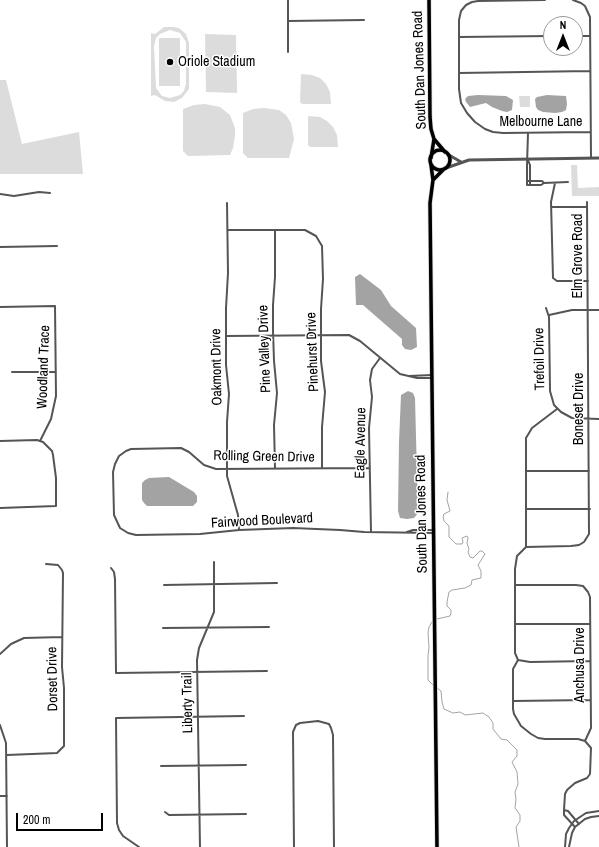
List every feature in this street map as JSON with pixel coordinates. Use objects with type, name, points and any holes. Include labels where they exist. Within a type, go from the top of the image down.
[{"type":"main road","name":"South Dan Jones Road","points":[[429,0],[430,129],[434,139],[447,154]]},
{"type":"main road","name":"South Dan Jones Road","points":[[430,158],[434,139]]},
{"type":"main road","points":[[433,180],[445,168],[450,163],[447,154],[437,151],[432,154],[430,158],[432,165],[436,170],[445,168]]},
{"type":"main road","name":"South Dan Jones Road","points":[[432,165],[433,180],[430,203],[438,847]]},
{"type":"street","points":[[288,0],[288,52]]},
{"type":"street","points":[[545,0],[478,1],[466,5],[459,16],[459,73],[590,71]]},
{"type":"street","points":[[573,0],[581,2],[585,6],[590,17],[591,158]]},
{"type":"street","points":[[288,22],[364,20]]},
{"type":"street","points":[[459,37],[543,36]]},
{"type":"street","points":[[583,36],[590,36]]},
{"type":"street","name":"Melbourne Lane","points":[[459,73],[460,100],[466,113],[472,120],[493,132],[590,132]]},
{"type":"street","points":[[528,133],[527,185],[568,182]]},
{"type":"street","points":[[447,154],[461,162]]},
{"type":"street","points":[[445,168],[469,160],[599,158]]},
{"type":"street","points":[[528,181],[542,181],[544,183]]},
{"type":"street","points":[[555,183],[551,198],[552,276],[554,280],[557,281],[588,281]]},
{"type":"street","points":[[0,194],[14,196],[39,192],[50,193]]},
{"type":"street","name":"Elm Grove Road","points":[[587,202],[588,310]]},
{"type":"street","name":"Oakmont Drive","points":[[227,203],[228,279],[226,308],[226,365],[229,394],[227,422],[227,469],[229,484],[238,515],[239,530]]},
{"type":"street","points":[[551,207],[587,207]]},
{"type":"street","points":[[228,230],[275,230]]},
{"type":"street","name":"Pinehurst Drive","points":[[275,230],[305,230],[316,236],[322,246],[323,279],[321,309],[321,361],[325,392],[322,427],[322,468]]},
{"type":"street","name":"Pine Valley Drive","points":[[275,230],[276,276],[273,311],[274,361],[277,393],[274,425],[275,468]]},
{"type":"street","points":[[0,248],[57,246]]},
{"type":"street","name":"Woodland Trace","points":[[0,307],[55,306],[56,396],[53,412],[47,429],[40,441]]},
{"type":"street","name":"Trefoil Drive","points":[[546,308],[549,314],[550,391],[551,399],[557,409]]},
{"type":"street","points":[[549,314],[572,310],[599,310]]},
{"type":"street","name":"Boneset Drive","points":[[526,547],[571,546],[584,542],[589,534],[588,310]]},
{"type":"street","points":[[226,336],[345,335],[360,341],[396,372],[417,378],[432,377]]},
{"type":"street","name":"Eagle Avenue","points":[[370,532],[369,428],[372,397],[370,375],[372,369],[380,358]]},
{"type":"street","points":[[12,372],[56,372]]},
{"type":"street","points":[[576,827],[564,814],[565,794],[567,790],[575,783],[587,778],[590,774],[591,748],[585,740],[546,739],[531,734],[521,726],[514,714],[513,669],[518,660],[516,653],[515,624],[515,562],[526,547],[526,441],[528,434],[532,428],[557,409],[572,418],[599,419]]},
{"type":"street","points":[[0,440],[40,441],[45,444],[53,455],[56,468],[56,506],[0,508]]},
{"type":"street","name":"Rolling Green Drive","points":[[120,528],[114,515],[113,472],[119,456],[128,450],[136,448],[181,448],[189,452],[201,463],[216,469],[370,468]]},
{"type":"street","points":[[526,471],[589,471]]},
{"type":"street","points":[[526,509],[590,509]]},
{"type":"street","name":"Fairwood Boulevard","points":[[120,528],[128,533],[140,535],[200,534],[239,530],[286,528],[317,528],[370,532],[406,532],[413,530],[434,532]]},
{"type":"street","name":"Liberty Trail","points":[[200,847],[197,672],[198,652],[214,612],[214,562]]},
{"type":"street","name":"Dorset Drive","points":[[7,755],[57,754],[64,746],[62,570],[58,565],[46,564]]},
{"type":"street","points":[[111,568],[114,572],[116,673],[267,671]]},
{"type":"street","points":[[164,584],[277,583]]},
{"type":"street","name":"Anchusa Drive","points":[[515,585],[583,586],[590,597],[591,728],[585,740]]},
{"type":"street","points":[[515,624],[590,624]]},
{"type":"street","points":[[163,628],[269,627]]},
{"type":"street","points":[[0,654],[11,644],[24,638],[62,637]]},
{"type":"street","points":[[518,660],[530,662],[590,661]]},
{"type":"street","points":[[513,701],[590,700]]},
{"type":"street","points":[[139,847],[120,833],[117,822],[116,718],[244,716]]},
{"type":"street","points":[[294,847],[293,732],[299,723],[313,721],[327,723],[330,726],[332,733],[334,847]]},
{"type":"street","points":[[0,726],[6,743],[7,755],[7,847]]},
{"type":"street","points":[[162,766],[246,765]]},
{"type":"street","points":[[0,796],[7,796]]},
{"type":"street","points":[[564,810],[568,811],[579,824]]},
{"type":"street","points":[[599,811],[586,813],[572,824],[566,834],[565,847],[569,847],[572,833],[579,824],[591,817],[599,816]]},
{"type":"street","points":[[165,812],[169,815],[246,814]]},
{"type":"street","points":[[132,843],[134,847]]},
{"type":"shaded area","points":[[164,27],[179,28],[186,34],[189,43],[189,89],[182,98],[174,102],[165,101],[155,95],[151,96],[151,33],[155,34]],"holes":[[[170,30],[180,33],[186,42],[186,83],[184,91],[180,95],[170,98],[162,96],[156,88],[154,46],[156,38],[160,34]]]},
{"type":"shaded area","points":[[205,34],[236,35],[237,93],[206,92]]},
{"type":"shaded area","name":"Oriole Stadium","points":[[159,38],[180,38],[180,86],[159,86]]},
{"type":"shaded area","points":[[301,74],[312,75],[320,78],[326,84],[330,92],[331,104],[302,104],[300,102]]},
{"type":"shaded area","points":[[0,80],[6,80],[22,144],[79,132],[83,174],[0,174]]},
{"type":"shaded area","points":[[547,95],[566,96],[566,110],[555,113],[538,110],[535,99],[537,97]]},
{"type":"shaded area","points":[[468,96],[506,96],[513,100],[512,110],[507,112],[502,111],[486,103],[470,107],[465,99]]},
{"type":"shaded area","points":[[519,96],[530,96],[530,107],[520,107]]},
{"type":"shaded area","points":[[205,104],[220,107],[230,115],[235,128],[235,136],[230,155],[188,156],[183,151],[183,109],[194,105]]},
{"type":"shaded area","points":[[264,108],[279,110],[286,115],[291,123],[294,139],[289,158],[248,158],[243,153],[243,113],[253,109]]},
{"type":"shaded area","points":[[308,116],[320,117],[333,127],[337,135],[338,147],[310,147],[308,145]]},
{"type":"shaded area","points":[[571,165],[577,165],[578,188],[599,187],[599,196],[572,196]]},
{"type":"shaded area","points":[[360,274],[381,290],[391,306],[416,328],[417,347],[411,350],[405,349],[402,345],[402,339],[363,305],[356,305],[355,277]]},
{"type":"shaded area","points":[[408,391],[413,393],[415,398],[418,513],[414,518],[407,519],[400,518],[398,511],[401,395]]},
{"type":"shaded area","points":[[169,477],[194,492],[197,496],[197,502],[193,506],[147,506],[144,503],[142,500],[142,483],[149,478]]},
{"type":"waterway","points":[[437,619],[450,616],[451,610],[447,606],[449,592],[452,590],[465,588],[471,585],[472,580],[481,578],[481,571],[478,565],[485,554],[480,551],[473,558],[470,557],[468,552],[467,536],[462,538],[462,544],[456,544],[449,537],[449,526],[444,521],[443,517],[444,514],[450,511],[447,500],[448,492]]},
{"type":"waterway","points":[[432,622],[428,633],[428,680],[433,685]]},
{"type":"waterway","points":[[436,687],[441,691],[444,709],[453,713],[460,712],[465,715],[483,713],[489,717],[493,723],[493,729],[501,739],[507,740],[517,750],[517,756],[512,762],[517,772],[518,784],[515,792],[515,808],[520,815],[520,821],[516,827],[519,847]]},
{"type":"place","name":"Oriole Stadium","points":[[170,62]]}]
